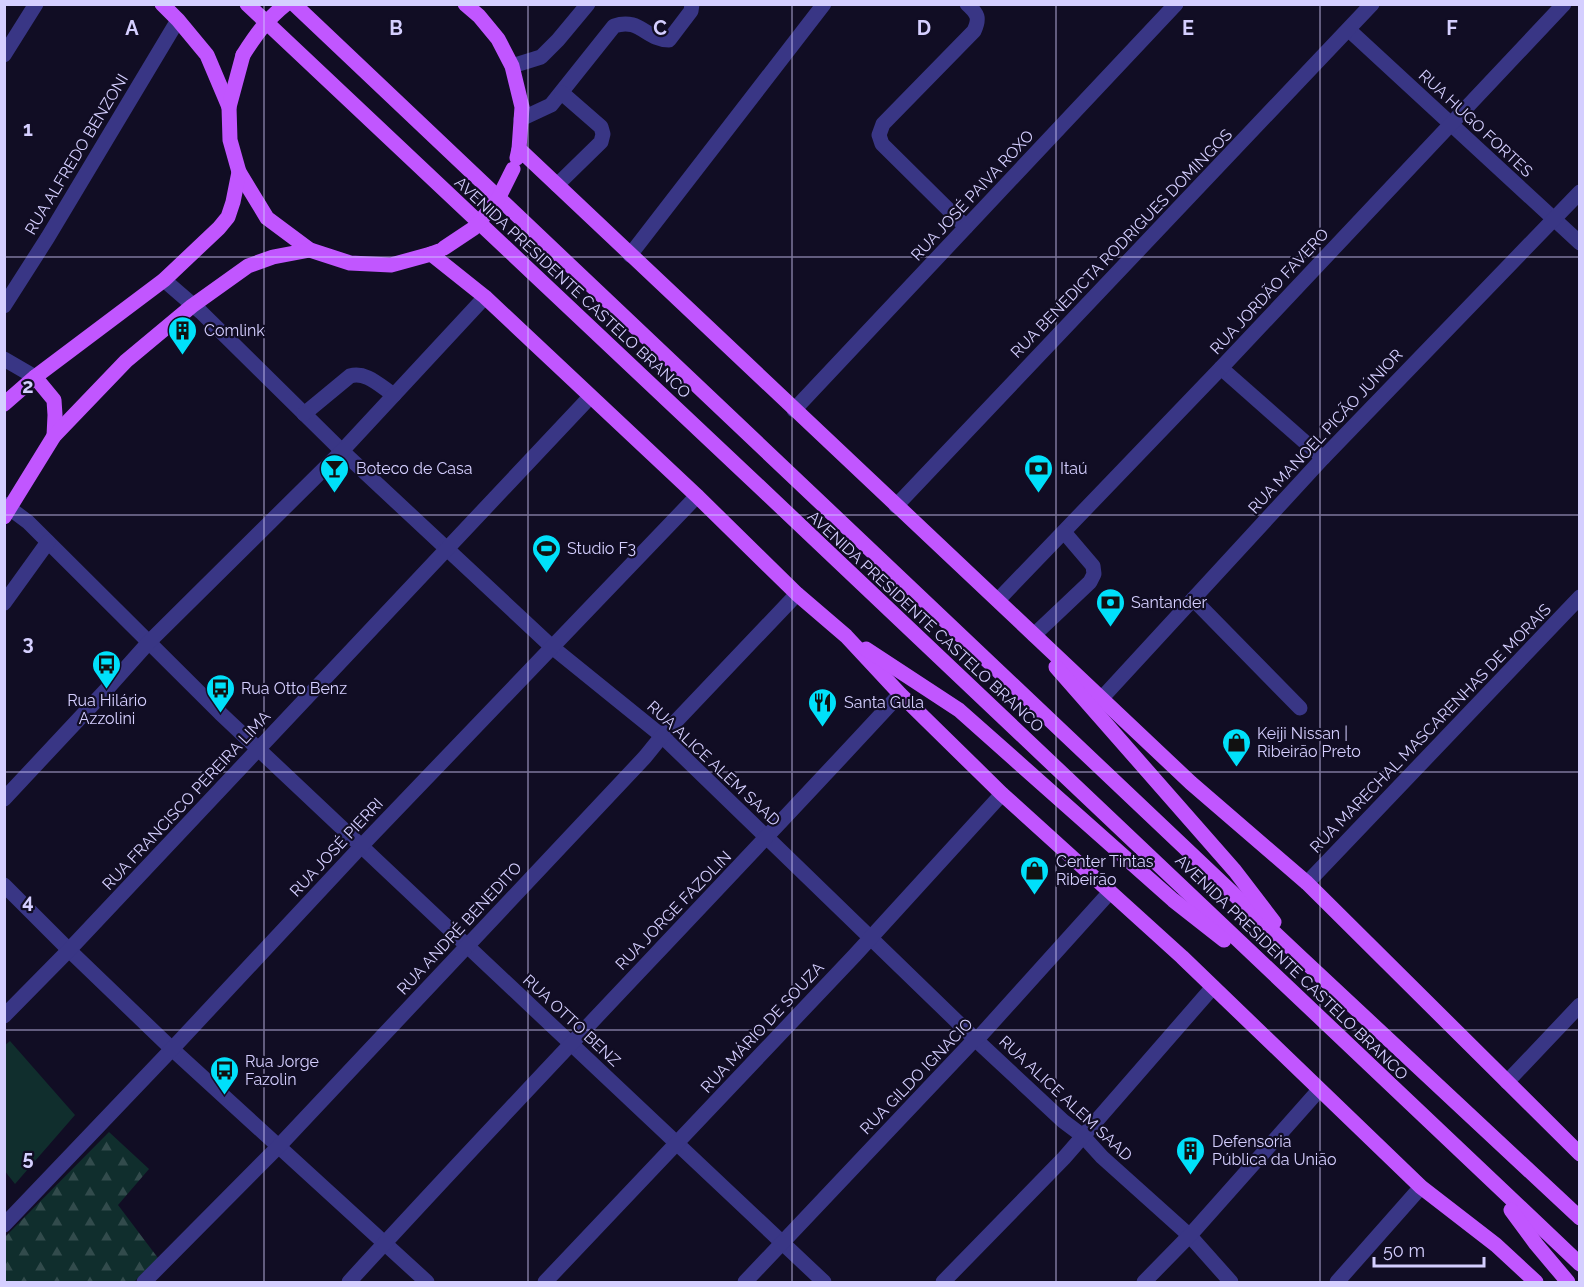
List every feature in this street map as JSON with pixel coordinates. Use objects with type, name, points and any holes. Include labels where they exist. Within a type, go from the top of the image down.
[{"type":"main road","points":[[162,4],[207,55],[229,107]]},
{"type":"main road","name":"AVENIDA PRESIDENTE CASTELO BRANCO","points":[[247,4],[1580,1264]]},
{"type":"main road","points":[[286,4],[257,32],[243,56],[229,107],[230,140],[239,172],[267,218],[310,250],[350,263],[370,264],[391,264],[438,251],[474,228],[497,201],[513,169],[519,150],[522,107],[512,66],[498,39],[479,16],[465,4]]},
{"type":"main road","name":"AVENIDA PRESIDENTE CASTELO BRANCO","points":[[294,4],[1298,955],[1576,1214]]},
{"type":"main road","points":[[519,150],[1191,783],[1307,883],[1580,1154]]},
{"type":"main road","points":[[4,404],[35,377],[164,280],[219,228],[228,217],[239,172]]},
{"type":"main road","points":[[6,509],[54,436],[126,360],[192,306],[248,266],[273,257],[310,250]]},
{"type":"main road","points":[[438,251],[797,594],[846,636],[900,694],[1002,794],[1213,987],[1421,1187],[1496,1245],[1534,1282]]},
{"type":"main road","points":[[35,377],[54,400],[54,436]]},
{"type":"main road","points":[[846,636],[959,710],[1173,900],[1302,1002]]},
{"type":"main road","points":[[1036,637],[1056,668],[1235,871],[1298,955]]},
{"type":"main road","points":[[1488,1179],[1536,1244],[1568,1282]]},
{"type":"street","points":[[4,55],[36,4]]},
{"type":"street","points":[[521,119],[551,105],[614,26],[631,23],[657,38],[669,40],[691,11],[692,4]]},
{"type":"street","points":[[630,255],[824,4]]},
{"type":"street","points":[[966,227],[882,144],[879,135],[882,124],[974,31],[978,23],[976,13],[968,4]]},
{"type":"street","name":"RUA JOSÉ PAIVA ROXO","points":[[794,410],[1176,4]]},
{"type":"street","name":"RUA BENEDICTA RODRIGUES DOMINGOS","points":[[896,506],[1372,4]]},
{"type":"street","name":"RUA JORDÃO FAVERO","points":[[998,600],[1221,368],[1564,4]]},
{"type":"street","points":[[512,66],[541,57],[583,6]]},
{"type":"street","name":"RUA ALFREDO BENZONI","points":[[4,306],[178,20]]},
{"type":"street","name":"RUA HUGO FORTES","points":[[1349,30],[1580,243]]},
{"type":"street","points":[[557,185],[601,142],[603,134],[601,127],[562,93]]},
{"type":"street","name":"RUA MANOEL PICÃO JÚNIOR","points":[[1101,699],[1323,458],[1580,192]]},
{"type":"street","name":"RUA ALICE ALEM SAAD","points":[[164,280],[201,312],[342,451],[552,647],[662,736],[975,1039],[1190,1236],[1231,1282]]},
{"type":"street","points":[[4,799],[149,642],[342,451],[485,297]]},
{"type":"street","points":[[4,359],[35,377]]},
{"type":"street","points":[[1221,368],[1323,458]]},
{"type":"street","points":[[304,414],[350,376],[356,374],[363,375],[393,395]]},
{"type":"street","name":"RUA FRANCISCO PEREIRA LIMA","points":[[4,1016],[69,950],[590,397]]},
{"type":"street","name":"RUA JOSÉ PIERRI","points":[[4,1225],[697,496]]},
{"type":"street","name":"RUA OTTO BENZ","points":[[6,509],[48,542],[259,749],[824,1282]]},
{"type":"street","points":[[1036,637],[1090,582],[1094,574],[1093,566],[1064,532]]},
{"type":"street","points":[[4,603],[48,542]]},
{"type":"street","name":"RUA ANDRÉ BENEDITO","points":[[144,1282],[279,1146],[797,594]]},
{"type":"street","name":"RUA MARECHAL MASCARENHAS DE MORAIS","points":[[1307,883],[1580,597]]},
{"type":"street","points":[[1193,599],[1300,708]]},
{"type":"street","name":"RUA JORGE FAZOLIN","points":[[349,1282],[570,1043],[900,694]]},
{"type":"street","name":"RUA MÁRIO DE SOUZA","points":[[545,1282],[677,1144],[1002,794]]},
{"type":"street","points":[[4,885],[172,1049],[427,1282]]},
{"type":"street","name":"RUA GILDO IGNACIO","points":[[745,1282],[981,1035],[1110,892]]},
{"type":"street","points":[[943,1282],[1083,1137],[1213,987]]},
{"type":"street","points":[[1507,1082],[1580,1005]]},
{"type":"street","points":[[1144,1282],[1190,1236],[1319,1090]]},
{"type":"street","points":[[1337,1282],[1421,1187]]},
{"type":"green space","points":[[10,1041],[75,1115],[15,1184],[4,1170],[4,1046]]},
{"type":"green space","points":[[109,1132],[149,1169],[118,1205],[158,1258],[134,1282],[5,1282],[4,1238]]},
{"type":"place","name":"Comlink","points":[[183,356]]},
{"type":"place","name":"Boteco de Casa","points":[[335,494]]},
{"type":"place","name":"Itaú","points":[[1039,494]]},
{"type":"place","name":"Studio F3","points":[[546,574]]},
{"type":"place","name":"Santander","points":[[1110,628]]},
{"type":"place","name":"Rua Hilário Azzolini","points":[[107,690]]},
{"type":"place","name":"Rua Otto Benz","points":[[220,714]]},
{"type":"place","name":"Santa Gula","points":[[823,728]]},
{"type":"place","name":"Keiji Nissan | Ribeirão Preto","points":[[1236,768]]},
{"type":"place","name":"Center Tintas Ribeirão","points":[[1035,896]]},
{"type":"place","name":"Rua Jorge Fazolin","points":[[224,1096]]},
{"type":"place","name":"Defensoria Pública da União","points":[[1191,1176]]}]
